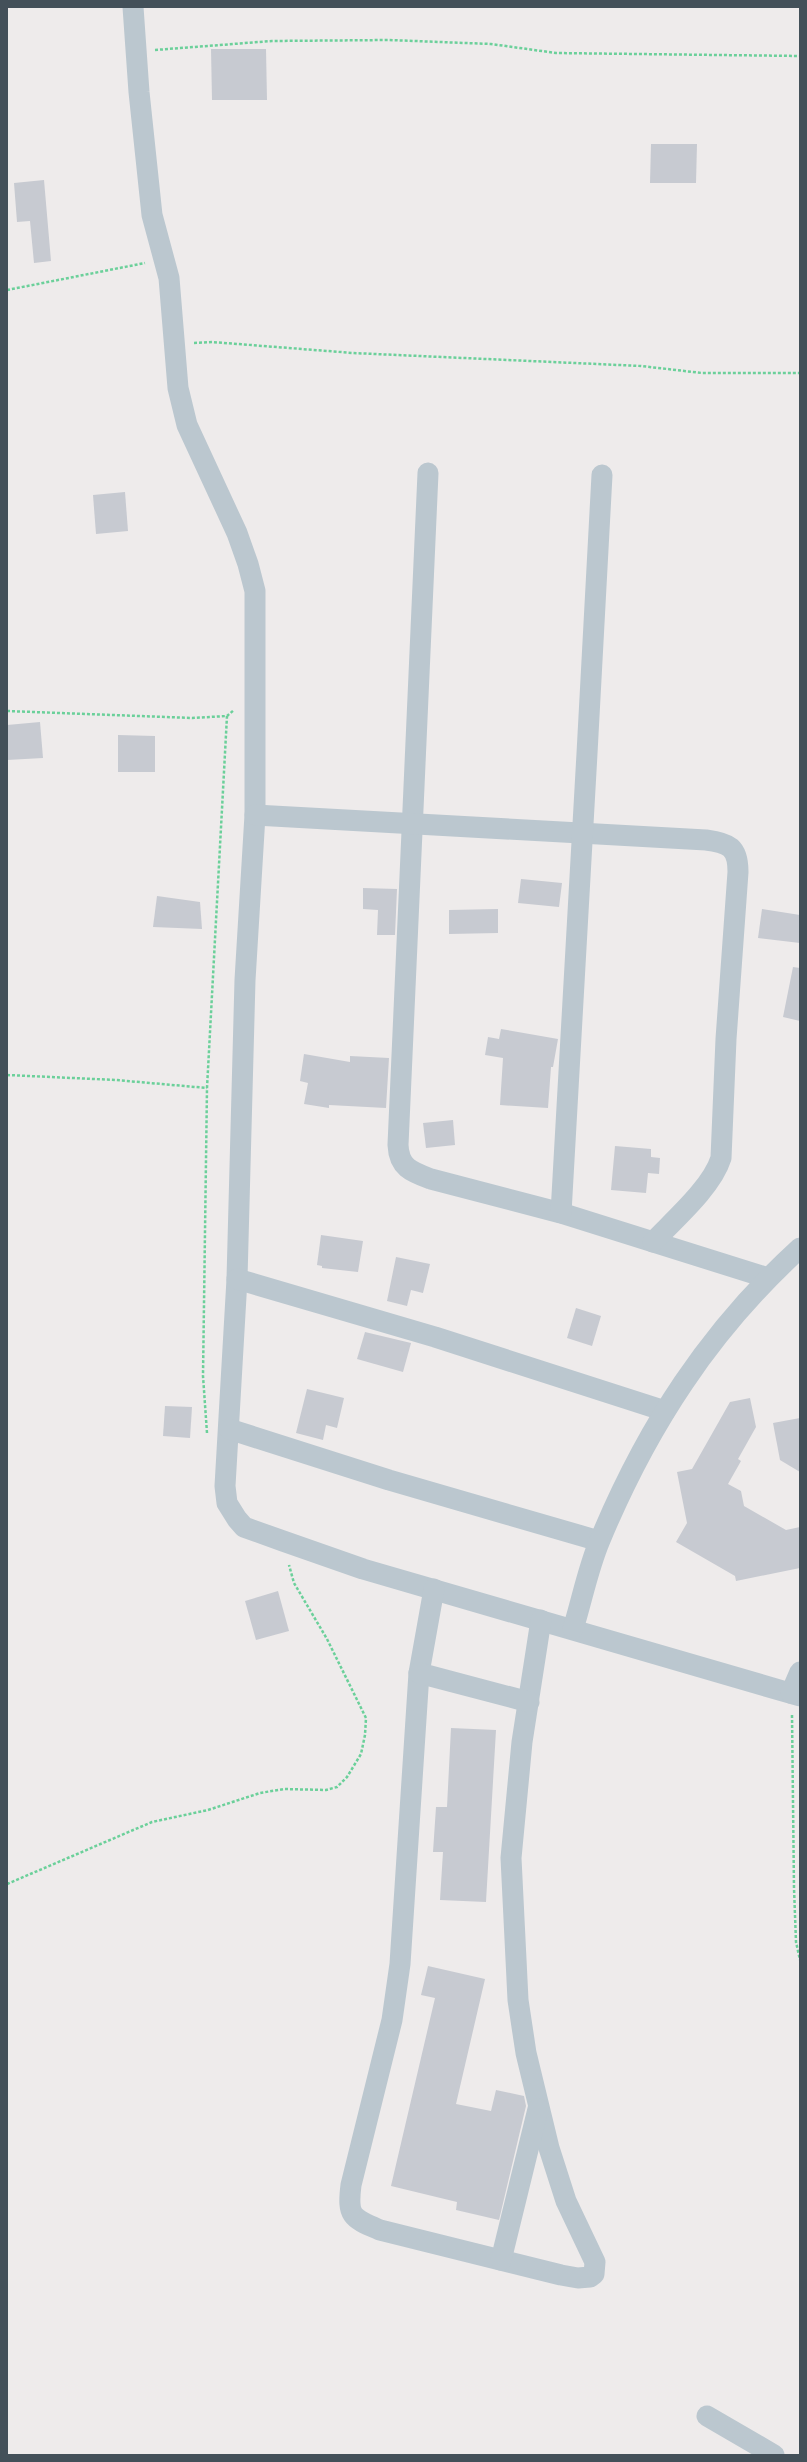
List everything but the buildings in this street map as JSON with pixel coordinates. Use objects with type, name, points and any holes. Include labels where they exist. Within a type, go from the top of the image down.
[{"type":"street","points":[[133,7],[152,215],[169,278],[176,344],[178,388],[187,425],[237,533],[248,564],[255,591],[255,815],[245,980],[237,1279],[225,1486],[227,1503],[244,1527],[363,1569],[795,1695],[800,1672]]},
{"type":"street","points":[[428,473],[398,1145],[401,1161],[405,1168],[412,1173],[561,1213],[768,1278]]},
{"type":"street","points":[[561,1213],[577,964],[582,833],[602,475]]},
{"type":"street","points":[[255,815],[412,822],[718,842],[732,848],[738,862],[721,1158],[715,1173],[653,1242]]},
{"type":"street","points":[[573,1629],[599,1541],[665,1411],[684,1379],[712,1341],[768,1278],[800,1248]]},
{"type":"street","points":[[237,1279],[435,1337],[665,1411]]},
{"type":"street","points":[[229,1429],[389,1480],[599,1541]]},
{"type":"street","points":[[434,1589],[419,1673],[399,1971],[392,2020],[351,2185],[349,2208],[356,2218],[380,2230],[578,2278],[590,2277],[596,2269],[566,2201],[549,2148],[526,2053],[518,2000],[510,1858],[515,1798],[541,1620]]},
{"type":"street","points":[[419,1673],[529,1702]]},
{"type":"street","points":[[500,2260],[539,2104]]},
{"type":"street","points":[[708,2416],[774,2455]]},
{"type":"path","points":[[136,51],[272,41],[389,40],[491,44],[556,53],[800,56]]},
{"type":"path","points":[[7,290],[121,266],[163,260]]},
{"type":"path","points":[[176,344],[212,342],[353,353],[641,366],[709,374],[800,373]]},
{"type":"path","points":[[7,711],[192,718],[227,716],[256,694]]},
{"type":"path","points":[[207,1436],[203,1376],[207,1088],[227,716]]},
{"type":"path","points":[[7,1075],[116,1080],[207,1088]]},
{"type":"path","points":[[7,1884],[152,1822],[208,1810],[260,1793],[284,1789],[326,1790],[337,1788],[347,1777],[362,1754],[366,1718],[326,1639],[294,1583],[283,1541]]},
{"type":"path","points":[[795,1695],[794,1888],[796,1942],[800,1960]]}]
